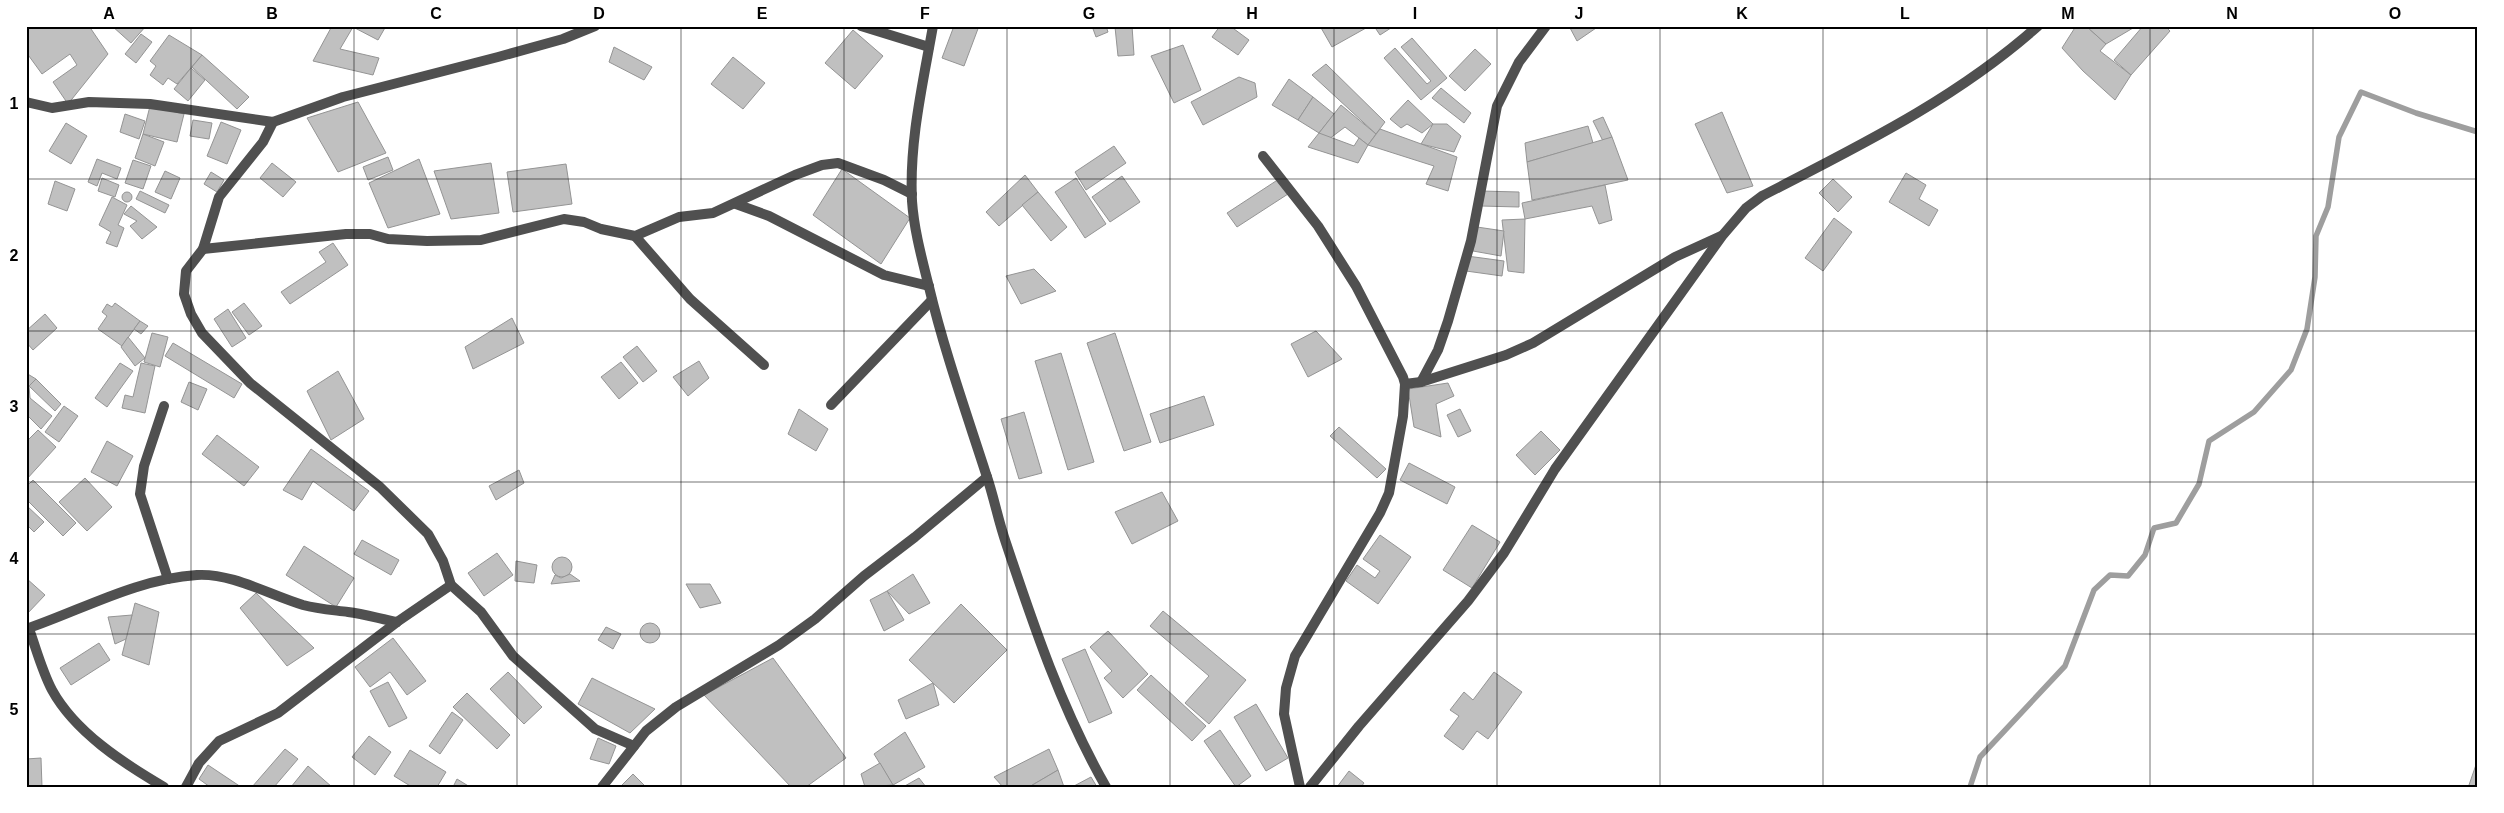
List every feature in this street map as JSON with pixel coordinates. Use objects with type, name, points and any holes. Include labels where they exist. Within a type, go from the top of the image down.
[{"type":"street","points":[[26,102],[52,108],[89,102],[150,104],[274,122],[343,97],[564,39],[595,26]]},
{"type":"street","points":[[861,26],[929,47]]},
{"type":"street","points":[[933,26],[918,120],[912,194],[920,250],[932,300],[958,389],[1006,542],[1057,687],[1088,755],[1106,787]]},
{"type":"street","points":[[1421,382],[1438,350],[1471,241],[1487,148],[1498,106],[1519,62],[1546,26]]},
{"type":"street","points":[[1310,787],[1359,726],[1468,602],[1504,553],[1554,469],[1722,236],[1746,208],[1762,196],[1899,126],[1983,70],[2038,26]]},
{"type":"street","points":[[274,122],[263,142],[219,197],[203,249],[186,271],[184,294],[191,314],[202,333],[250,382],[380,488],[428,534],[443,560],[451,585],[481,612],[513,656],[595,729],[634,746]]},
{"type":"street","points":[[1263,156],[1318,226],[1356,286],[1405,384],[1403,416],[1389,493],[1380,513],[1296,656],[1286,688],[1284,714],[1300,787]]},
{"type":"street","points":[[203,249],[346,234],[370,234],[388,239],[427,241],[481,240],[564,219],[584,222],[601,229],[635,236],[679,217],[713,213],[736,204],[763,188],[795,175],[822,165],[838,163],[884,180],[912,194]]},
{"type":"street","points":[[736,204],[769,216],[884,275],[929,286]]},
{"type":"street","points":[[635,236],[690,299],[764,365]]},
{"type":"street","points":[[1405,384],[1421,382],[1506,355],[1532,343],[1675,257],[1722,236]]},
{"type":"street","points":[[831,405],[932,300]]},
{"type":"street","points":[[164,406],[144,466],[140,494],[168,579]]},
{"type":"street","points":[[602,787],[646,731],[676,706],[778,645],[815,619],[864,576],[915,537],[987,477]]},
{"type":"street","points":[[164,787],[109,750],[71,717],[52,689],[27,629],[93,601],[168,579],[199,575],[233,581],[316,608],[350,612],[397,622]]},
{"type":"street","points":[[191,785],[199,763],[219,741],[278,713],[397,622],[451,585]]},
{"type":"building","points":[[26,26],[89,26],[108,54],[68,104],[53,82],[77,65],[70,54],[42,74],[26,52]]},
{"type":"building","points":[[112,26],[146,26],[131,43]]},
{"type":"building","points":[[332,26],[386,26],[378,40],[353,27],[340,49],[379,58],[373,75],[313,61]]},
{"type":"building","points":[[954,26],[979,26],[964,66],[942,58]]},
{"type":"building","points":[[1092,26],[1106,26],[1108,32],[1096,37]]},
{"type":"building","points":[[1132,26],[1134,55],[1118,56],[1115,27]]},
{"type":"building","points":[[1220,26],[1230,26],[1249,40],[1238,55],[1212,37]]},
{"type":"building","points":[[1320,26],[1365,26],[1366,28],[1332,47]]},
{"type":"building","points":[[1374,26],[1394,26],[1380,35]]},
{"type":"building","points":[[1569,26],[1599,26],[1577,41]]},
{"type":"building","points":[[2076,26],[2086,26],[2106,44],[2100,51],[2131,75],[2115,100],[2083,71],[2062,48]]},
{"type":"building","points":[[2086,26],[2131,26],[2133,28],[2106,44]]},
{"type":"building","points":[[2143,26],[2165,26],[2170,31],[2131,75],[2114,60]]},
{"type":"building","points":[[853,30],[883,56],[855,89],[825,63]]},
{"type":"building","points":[[141,34],[152,42],[136,63],[125,54]]},
{"type":"building","points":[[169,35],[202,55],[177,84],[168,78],[163,85],[150,75],[156,66],[150,61]]},
{"type":"building","points":[[1412,38],[1447,78],[1421,100],[1384,58],[1395,48],[1427,84],[1431,81],[1401,47]]},
{"type":"building","points":[[1183,45],[1201,90],[1174,103],[1151,56]]},
{"type":"building","points":[[614,47],[652,67],[644,80],[609,62]]},
{"type":"building","points":[[1475,49],[1491,64],[1465,91],[1449,76]]},
{"type":"building","points":[[202,55],[249,97],[237,109],[192,67]]},
{"type":"building","points":[[733,57],[765,83],[743,109],[711,84]]},
{"type":"building","points":[[1326,64],[1385,122],[1376,134],[1312,75]]},
{"type":"building","points":[[191,68],[205,80],[188,101],[174,89]]},
{"type":"building","points":[[1239,77],[1255,83],[1257,97],[1203,125],[1191,102]]},
{"type":"building","points":[[1289,79],[1313,97],[1298,120],[1272,105]]},
{"type":"building","points":[[1441,88],[1471,113],[1464,123],[1432,98]]},
{"type":"building","points":[[1313,97],[1334,114],[1319,133],[1298,120]]},
{"type":"building","points":[[1408,100],[1433,124],[1422,133],[1407,124],[1401,128],[1390,119]]},
{"type":"building","points":[[358,102],[386,153],[338,172],[307,118]]},
{"type":"building","points":[[1341,105],[1376,134],[1368,145],[1345,127],[1329,139],[1319,133]]},
{"type":"building","points":[[150,106],[184,114],[177,142],[143,134]]},
{"type":"building","points":[[1722,112],[1753,186],[1727,193],[1695,124]]},
{"type":"building","points":[[125,114],[145,121],[139,139],[120,132]]},
{"type":"building","points":[[1603,117],[1612,137],[1603,141],[1593,121]]},
{"type":"building","points":[[193,120],[212,123],[209,139],[190,136]]},
{"type":"building","points":[[221,122],[241,130],[227,164],[207,156]]},
{"type":"building","points":[[66,123],[87,136],[71,164],[49,151]]},
{"type":"building","points":[[1433,124],[1447,124],[1461,136],[1454,152],[1421,144]]},
{"type":"building","points":[[1588,126],[1593,143],[1527,162],[1525,143]]},
{"type":"building","points":[[1380,129],[1457,157],[1448,191],[1426,184],[1434,166],[1368,145]]},
{"type":"building","points":[[1319,133],[1354,146],[1359,138],[1368,145],[1358,163],[1308,147]]},
{"type":"building","points":[[143,134],[164,142],[155,166],[135,158]]},
{"type":"building","points":[[1612,137],[1628,180],[1532,200],[1527,162]]},
{"type":"building","points":[[1114,146],[1126,163],[1086,190],[1075,172]]},
{"type":"building","points":[[388,157],[393,170],[368,180],[363,167]]},
{"type":"building","points":[[97,159],[121,168],[117,179],[102,173],[97,186],[88,182]]},
{"type":"building","points":[[419,159],[440,214],[388,228],[369,183]]},
{"type":"building","points":[[133,160],[151,166],[143,189],[125,183]]},
{"type":"building","points":[[272,163],[296,182],[283,197],[260,178]]},
{"type":"building","points":[[491,163],[499,213],[451,219],[434,171]]},
{"type":"building","points":[[566,164],[572,204],[513,212],[507,172]]},
{"type":"building","points":[[842,169],[910,218],[881,264],[813,215]]},
{"type":"building","points":[[165,171],[180,178],[171,199],[155,192]]},
{"type":"building","points":[[211,172],[224,180],[217,192],[204,184]]},
{"type":"building","points":[[1906,173],[1926,185],[1919,199],[1938,210],[1929,226],[1889,202]]},
{"type":"building","points":[[1025,175],[1038,192],[999,226],[986,212]]},
{"type":"building","points":[[1122,176],[1140,202],[1110,222],[1092,197]]},
{"type":"building","points":[[102,178],[119,185],[115,197],[98,191]]},
{"type":"building","points":[[1076,178],[1106,224],[1085,238],[1055,192]]},
{"type":"building","points":[[1279,179],[1288,194],[1237,227],[1227,213]]},
{"type":"building","points":[[1833,179],[1852,197],[1838,212],[1819,193]]},
{"type":"building","points":[[55,181],[75,189],[67,211],[48,204]]},
{"type":"building","points":[[1605,185],[1612,220],[1599,224],[1592,206],[1525,219],[1522,203]]},
{"type":"building","points":[[140,191],[169,205],[165,213],[136,199]]},
{"type":"building","points":[[1481,191],[1519,192],[1519,207],[1481,206]]},
{"type":"building","points":[[125,192],[129,192],[132,197],[131,201],[125,202],[122,199],[122,195]]},
{"type":"building","points":[[1038,192],[1067,227],[1051,241],[1022,205]]},
{"type":"building","points":[[112,197],[127,205],[118,225],[124,228],[117,247],[106,243],[111,232],[99,225]]},
{"type":"building","points":[[131,206],[157,227],[142,239],[130,226],[137,221],[124,214]]},
{"type":"building","points":[[1834,218],[1852,232],[1823,271],[1805,258]]},
{"type":"building","points":[[1525,219],[1524,273],[1508,271],[1502,220]]},
{"type":"building","points":[[1477,227],[1504,231],[1501,256],[1473,251]]},
{"type":"building","points":[[333,243],[348,265],[290,304],[281,292],[326,262],[319,252]]},
{"type":"building","points":[[1467,256],[1504,261],[1502,276],[1466,271]]},
{"type":"building","points":[[1034,269],[1056,291],[1021,304],[1006,276]]},
{"type":"building","points":[[115,303],[140,321],[122,346],[98,329],[107,316],[102,312],[107,304],[112,307]]},
{"type":"building","points":[[244,303],[262,326],[249,335],[232,312]]},
{"type":"building","points":[[228,309],[246,338],[232,347],[214,319]]},
{"type":"building","points":[[45,314],[57,328],[33,350],[26,342],[26,331]]},
{"type":"building","points":[[512,318],[524,343],[473,369],[465,347]]},
{"type":"building","points":[[140,321],[148,326],[141,334],[134,329]]},
{"type":"building","points":[[1316,331],[1342,359],[1308,377],[1291,344]]},
{"type":"building","points":[[152,333],[168,337],[160,367],[144,362]]},
{"type":"building","points":[[1115,333],[1151,442],[1124,451],[1087,343]]},
{"type":"building","points":[[128,337],[145,358],[135,366],[121,347]]},
{"type":"building","points":[[173,343],[242,384],[234,398],[165,356]]},
{"type":"building","points":[[637,346],[657,371],[643,382],[623,357]]},
{"type":"building","points":[[1061,353],[1094,462],[1068,470],[1035,361]]},
{"type":"building","points":[[699,361],[709,378],[688,396],[673,377]]},
{"type":"building","points":[[621,362],[638,383],[619,399],[601,377]]},
{"type":"building","points":[[120,363],[133,371],[107,407],[95,398]]},
{"type":"building","points":[[141,363],[155,366],[145,413],[122,408],[125,395],[133,397]]},
{"type":"building","points":[[338,371],[364,419],[331,440],[307,391]]},
{"type":"building","points":[[26,373],[36,379],[29,386],[30,398],[52,416],[41,429],[26,414]]},
{"type":"building","points":[[36,379],[61,404],[55,411],[29,386]]},
{"type":"building","points":[[189,382],[207,389],[198,410],[181,402]]},
{"type":"building","points":[[1448,383],[1454,396],[1436,404],[1441,437],[1414,427],[1408,389]]},
{"type":"building","points":[[1204,396],[1214,425],[1160,443],[1150,414]]},
{"type":"building","points":[[64,406],[78,416],[59,442],[45,432]]},
{"type":"building","points":[[799,409],[828,429],[816,451],[788,434]]},
{"type":"building","points":[[1460,409],[1471,431],[1458,437],[1447,415]]},
{"type":"building","points":[[1024,412],[1042,473],[1019,479],[1001,419]]},
{"type":"building","points":[[1339,427],[1386,469],[1377,478],[1330,436]]},
{"type":"building","points":[[38,430],[56,447],[26,480],[26,442]]},
{"type":"building","points":[[1541,431],[1560,450],[1535,475],[1516,455]]},
{"type":"building","points":[[217,435],[259,467],[244,486],[202,454]]},
{"type":"building","points":[[107,441],[133,456],[117,486],[91,472]]},
{"type":"building","points":[[311,449],[369,491],[354,511],[313,481],[302,500],[283,490]]},
{"type":"building","points":[[1409,463],[1455,487],[1447,504],[1400,480]]},
{"type":"building","points":[[519,470],[524,483],[496,500],[489,486]]},
{"type":"building","points":[[85,478],[112,507],[87,531],[59,502]]},
{"type":"building","points":[[33,480],[76,523],[63,536],[28,501],[26,503],[26,487]]},
{"type":"building","points":[[1162,492],[1178,521],[1132,544],[1115,512]]},
{"type":"building","points":[[26,505],[44,522],[34,532],[26,524]]},
{"type":"building","points":[[1472,525],[1500,542],[1472,588],[1443,570]]},
{"type":"building","points":[[1380,535],[1411,557],[1378,604],[1346,581],[1357,565],[1375,578],[1380,571],[1363,559]]},
{"type":"building","points":[[362,540],[399,560],[391,575],[354,554]]},
{"type":"building","points":[[304,546],[354,578],[336,607],[286,575]]},
{"type":"building","points":[[497,553],[513,575],[484,596],[468,573]]},
{"type":"building","points":[[558,557],[566,557],[572,563],[572,571],[566,577],[558,577],[552,571],[552,563]]},
{"type":"building","points":[[516,561],[537,565],[534,583],[515,581]]},
{"type":"building","points":[[570,574],[580,581],[551,584],[555,575],[561,578]]},
{"type":"building","points":[[913,574],[930,603],[909,614],[887,591]]},
{"type":"building","points":[[26,578],[45,595],[26,615]]},
{"type":"building","points":[[686,584],[710,584],[721,603],[700,608]]},
{"type":"building","points":[[887,591],[904,620],[884,631],[870,600]]},
{"type":"building","points":[[256,593],[314,648],[287,666],[240,608]]},
{"type":"building","points":[[135,603],[159,612],[149,665],[122,655]]},
{"type":"building","points":[[961,604],[1007,650],[954,703],[909,660]]},
{"type":"building","points":[[1163,611],[1246,680],[1209,724],[1185,703],[1209,676],[1150,626]]},
{"type":"building","points":[[132,615],[126,639],[115,644],[108,617]]},
{"type":"building","points":[[650,623],[657,626],[660,633],[657,640],[650,643],[643,640],[640,633],[643,626]]},
{"type":"building","points":[[606,627],[621,634],[613,649],[598,640]]},
{"type":"building","points":[[1108,631],[1148,674],[1123,698],[1104,678],[1112,671],[1090,647]]},
{"type":"building","points":[[393,638],[426,681],[407,695],[390,672],[370,687],[355,667]]},
{"type":"building","points":[[99,643],[110,660],[71,685],[60,668]]},
{"type":"building","points":[[1085,649],[1112,713],[1089,723],[1062,659]]},
{"type":"building","points":[[773,658],[846,758],[806,787],[791,787],[704,695]]},
{"type":"building","points":[[508,672],[542,707],[524,724],[490,689]]},
{"type":"building","points":[[1494,672],[1522,692],[1488,739],[1477,731],[1463,750],[1444,736],[1459,716],[1450,710],[1464,692],[1473,700]]},
{"type":"building","points":[[1151,675],[1206,726],[1192,741],[1137,690]]},
{"type":"building","points":[[592,678],[655,709],[630,733],[578,704]]},
{"type":"building","points":[[388,682],[407,718],[389,727],[370,691]]},
{"type":"building","points":[[933,683],[939,705],[906,719],[898,700]]},
{"type":"building","points":[[467,693],[510,735],[497,749],[453,707]]},
{"type":"building","points":[[1256,704],[1288,758],[1266,771],[1234,717]]},
{"type":"building","points":[[452,712],[463,720],[440,754],[429,746]]},
{"type":"building","points":[[1220,730],[1251,776],[1236,787],[1204,741]]},
{"type":"building","points":[[905,732],[925,767],[893,785],[874,754]]},
{"type":"building","points":[[369,736],[391,752],[375,775],[352,757]]},
{"type":"building","points":[[598,738],[616,746],[609,764],[590,759]]},
{"type":"building","points":[[285,749],[298,759],[274,787],[252,787]]},
{"type":"building","points":[[1049,749],[1058,770],[1029,787],[1003,787],[994,777]]},
{"type":"building","points":[[410,750],[446,772],[437,787],[412,787],[394,776]]},
{"type":"building","points":[[41,758],[42,787],[26,787],[26,759]]},
{"type":"building","points":[[2478,759],[2478,787],[2471,787],[2469,785]]},
{"type":"building","points":[[880,763],[893,785],[865,787],[861,774]]},
{"type":"building","points":[[208,765],[241,787],[210,787],[199,779]]},
{"type":"building","points":[[308,766],[332,787],[291,787]]},
{"type":"building","points":[[1058,770],[1064,787],[1029,787]]},
{"type":"building","points":[[1349,771],[1364,783],[1361,787],[1337,787]]},
{"type":"building","points":[[633,774],[646,787],[621,786]]},
{"type":"building","points":[[1091,777],[1097,787],[1074,787],[1074,786]]},
{"type":"building","points":[[919,778],[926,787],[903,787]]},
{"type":"building","points":[[457,779],[470,787],[453,787]]},
{"type":"waterway","points":[[1970,787],[1980,757],[2065,666],[2094,590],[2110,575],[2128,576],[2145,555],[2154,528],[2176,523],[2199,484],[2209,441],[2254,412],[2291,370],[2307,329],[2315,277],[2316,236],[2328,207],[2339,137],[2361,92],[2416,113],[2478,132]]}]
